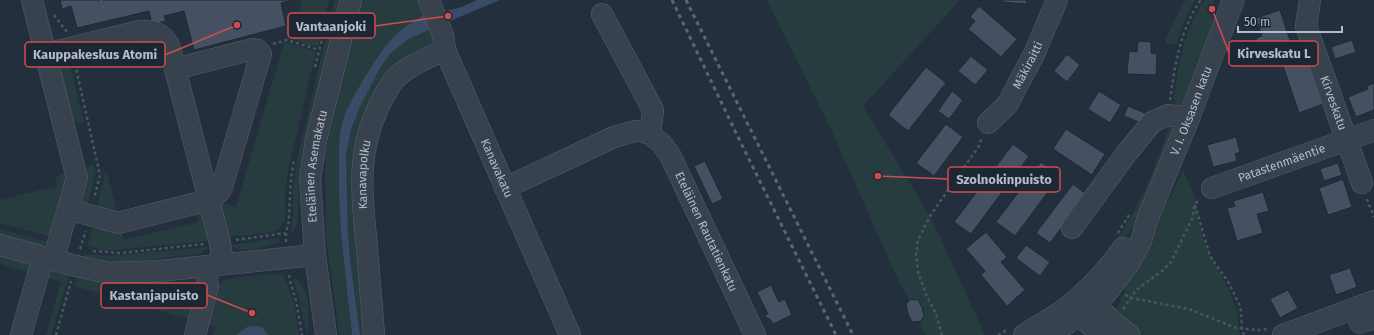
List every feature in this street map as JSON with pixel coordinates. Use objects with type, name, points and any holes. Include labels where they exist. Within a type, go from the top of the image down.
[{"type":"street","points":[[21,335],[68,209],[76,178],[32,0]]},
{"type":"street","name":"Eteläinen Asemakatu","points":[[326,335],[315,255],[311,195],[312,160],[350,0]]},
{"type":"street","name":"Mäkiraitti","points":[[988,123],[1007,105],[1035,52],[1057,0]]},
{"type":"street","name":"V. I. Oksasen katu","points":[[1024,335],[1081,305],[1112,286],[1128,263],[1141,241],[1147,220],[1189,118],[1233,0]]},
{"type":"street","name":"Kirveskatu","points":[[1310,0],[1306,26],[1362,183]]},
{"type":"street","name":"Kanavakatu","points":[[430,4],[444,42],[505,188],[570,335]]},
{"type":"street","points":[[505,188],[614,137],[634,131],[641,131],[650,134],[653,110],[602,14]]},
{"type":"street","points":[[45,54],[140,31],[150,30],[165,38],[170,45],[220,242],[195,335]]},
{"type":"street","name":"Kanavapolku","points":[[374,335],[362,197],[362,169],[366,142],[371,123],[380,103],[396,79],[444,42]]},
{"type":"street","points":[[68,209],[118,223],[209,200],[220,192],[261,54],[258,50],[253,49],[176,69]]},
{"type":"street","points":[[1072,228],[1126,154],[1152,122],[1168,115],[1189,118]]},
{"type":"street","name":"Patastenmäentie","points":[[1212,188],[1374,130]]},
{"type":"street","name":"Eteläinen Rautatienkatu","points":[[650,134],[670,155],[755,335]]},
{"type":"street","name":"V. I. Oksasen katu","points":[[1043,335],[1065,325],[1132,236],[1147,220]]},
{"type":"street","points":[[0,245],[52,253],[76,266],[109,273],[151,271],[315,255]]},
{"type":"street","points":[[1277,332],[1354,309],[1374,301]]},
{"type":"street","points":[[1081,305],[1103,335]]},
{"type":"street","points":[[1081,305],[1129,335]]},
{"type":"street","points":[[1354,309],[1360,323],[1374,318]]},
{"type":"path","points":[[101,0],[106,21]]},
{"type":"path","points":[[253,49],[287,40],[319,50]]},
{"type":"path","points":[[942,335],[936,314],[927,297],[918,272],[916,255],[918,240],[930,216],[979,146],[988,123]]},
{"type":"path","points":[[1132,298],[1136,290],[1162,271],[1171,262],[1192,219],[1194,204],[1212,188]]},
{"type":"path","points":[[1194,204],[1210,256],[1229,283],[1239,304],[1244,335]]},
{"type":"path","points":[[91,251],[121,253],[285,233]]},
{"type":"path","points":[[52,253],[86,249]]},
{"type":"path","points":[[1112,286],[1120,293],[1132,298],[1189,309],[1236,328],[1277,332]]},
{"type":"green space","points":[[302,0],[329,0],[318,46],[309,46],[289,37],[294,28]]},
{"type":"green space","points":[[335,0],[340,0],[299,178],[298,223],[290,236],[293,217],[293,189],[297,159]]},
{"type":"green space","points":[[361,0],[419,0],[425,15],[414,20],[378,54],[344,118],[339,154],[339,187],[342,249],[352,335],[339,335],[326,236],[325,153],[348,50]]},
{"type":"green space","points":[[767,0],[960,0],[863,106],[933,222],[985,335],[926,335],[893,269],[829,125]]},
{"type":"green space","points":[[1185,0],[1196,0],[1183,24],[1177,42],[1173,44],[1166,44],[1166,38]]},
{"type":"green space","points":[[1205,0],[1215,0],[1210,13],[1213,17],[1209,44],[1184,107],[1178,106],[1174,99],[1183,47],[1192,23]]},
{"type":"green space","points":[[1243,0],[1247,0],[1168,197],[1170,198],[1183,170],[1194,195],[1204,242],[1229,290],[1237,311],[1240,335],[1137,335],[1115,311],[1125,290],[1122,288]]},
{"type":"green space","points":[[431,29],[434,36],[432,43],[422,50],[367,114],[369,335],[360,335],[348,234],[346,155],[351,130],[360,107],[379,70],[389,55],[407,40]]},
{"type":"green space","points":[[284,43],[290,43],[316,52],[288,171],[285,193],[285,220],[278,230],[267,233],[227,237],[219,208],[221,205],[226,204],[236,207]]},
{"type":"green space","points":[[68,57],[84,123],[77,123],[68,112],[58,66]]},
{"type":"green space","points":[[1170,124],[1175,127],[1136,221],[1112,256],[1107,253],[1128,223],[1144,191]]},
{"type":"green space","points":[[93,164],[96,174],[87,207],[80,205],[78,199],[87,166]]},
{"type":"green space","points":[[64,173],[67,175],[68,179],[52,237],[0,223],[0,200],[57,186],[56,176]]},
{"type":"green space","points":[[107,173],[118,215],[96,210],[104,178],[103,174]]},
{"type":"green space","points":[[201,211],[210,241],[113,250],[102,250],[87,246],[93,224],[121,230],[124,240],[199,222],[197,212]]},
{"type":"green space","points":[[0,229],[48,242],[41,247],[0,238]]},
{"type":"green space","points":[[278,238],[281,241],[255,249],[241,250],[231,245]]},
{"type":"green space","points":[[208,247],[200,254],[116,263],[82,260],[84,254],[109,256]]},
{"type":"green space","points":[[0,253],[30,262],[31,268],[28,272],[0,264]]},
{"type":"green space","points":[[49,267],[70,272],[51,335],[46,335],[61,282],[46,278]]},
{"type":"green space","points":[[270,274],[284,275],[294,303],[299,335],[213,335],[216,327],[205,324],[212,298],[218,287],[227,279]]},
{"type":"green space","points":[[78,275],[118,286],[133,288],[192,282],[197,284],[199,288],[191,318],[186,318],[74,286]]},
{"type":"green space","points":[[295,278],[305,289],[307,296],[309,311],[308,334],[303,321],[299,297],[293,281]]},
{"type":"water","points":[[477,0],[500,0],[450,21],[446,11],[462,7]]},
{"type":"water","points":[[425,15],[431,29],[407,40],[389,55],[379,70],[360,107],[351,130],[346,155],[348,234],[360,335],[352,335],[343,252],[339,190],[339,149],[342,123],[346,111],[380,53],[393,38],[408,25]]},
{"type":"water","points":[[247,327],[262,327],[268,335],[236,335]]},
{"type":"building","points":[[60,0],[294,0],[281,3],[286,26],[194,50],[184,11],[164,16],[166,21],[152,24],[149,11],[77,28],[71,6],[62,9]]},
{"type":"building","points":[[1002,0],[1027,0],[1026,4],[1002,2]]},
{"type":"building","points":[[979,6],[1017,39],[1001,57],[968,29],[975,21],[970,17]]},
{"type":"building","points":[[1280,10],[1292,47],[1262,57],[1256,38],[1262,36],[1256,18]]},
{"type":"building","points":[[1352,40],[1356,52],[1335,59],[1331,47]]},
{"type":"building","points":[[1138,41],[1151,42],[1151,53],[1157,54],[1156,75],[1127,74],[1129,51],[1137,52]]},
{"type":"building","points":[[1067,54],[1080,65],[1067,82],[1054,71]]},
{"type":"building","points":[[1306,55],[1323,104],[1299,113],[1282,63]]},
{"type":"building","points":[[971,56],[988,70],[975,85],[958,71]]},
{"type":"building","points":[[926,67],[946,83],[908,131],[888,115]]},
{"type":"building","points":[[1374,83],[1374,110],[1356,117],[1348,97],[1368,89],[1367,86]]},
{"type":"building","points":[[952,91],[963,100],[949,119],[938,111]]},
{"type":"building","points":[[1099,91],[1121,105],[1110,123],[1088,109]]},
{"type":"building","points":[[1128,106],[1145,113],[1141,123],[1124,116]]},
{"type":"building","points":[[946,124],[963,137],[934,176],[916,163]]},
{"type":"building","points":[[1066,129],[1105,154],[1092,175],[1053,149]]},
{"type":"building","points":[[1236,137],[1240,152],[1235,154],[1237,161],[1213,167],[1207,145]]},
{"type":"building","points":[[1013,144],[1029,156],[971,234],[954,222]]},
{"type":"building","points":[[705,161],[723,199],[712,204],[694,166]]},
{"type":"building","points":[[1041,162],[1060,176],[1015,236],[996,222]]},
{"type":"building","points":[[1338,163],[1342,175],[1324,181],[1320,169]]},
{"type":"building","points":[[1343,179],[1352,207],[1328,215],[1319,188]]},
{"type":"building","points":[[1073,184],[1086,194],[1050,243],[1036,233]]},
{"type":"building","points":[[1263,192],[1269,211],[1257,214],[1263,233],[1237,241],[1227,208],[1235,206],[1233,201]]},
{"type":"building","points":[[986,232],[1007,257],[1001,262],[1025,290],[1007,306],[981,275],[985,271],[966,249]]},
{"type":"building","points":[[1026,245],[1050,262],[1040,276],[1016,258]]},
{"type":"building","points":[[1350,268],[1357,287],[1336,295],[1329,275]]},
{"type":"building","points":[[771,285],[779,302],[785,299],[792,315],[773,324],[765,315],[768,314],[757,292]]},
{"type":"building","points":[[1288,290],[1298,308],[1280,318],[1270,299]]},
{"type":"building","points":[[911,299],[918,300],[922,307],[924,316],[921,321],[913,322],[908,314],[906,304]]},
{"type":"railway","points":[[672,0],[836,335]]},
{"type":"railway","points":[[686,0],[853,335]]},
{"type":"place","name":"Kirveskatu L","points":[[1212,9]]},
{"type":"place","name":"Vantaanjoki","points":[[448,16]]},
{"type":"place","name":"Kauppakeskus Atomi","points":[[237,25]]},
{"type":"place","name":"Szolnokinpuisto","points":[[878,176]]},
{"type":"place","name":"Kastanjapuisto","points":[[252,313]]}]
